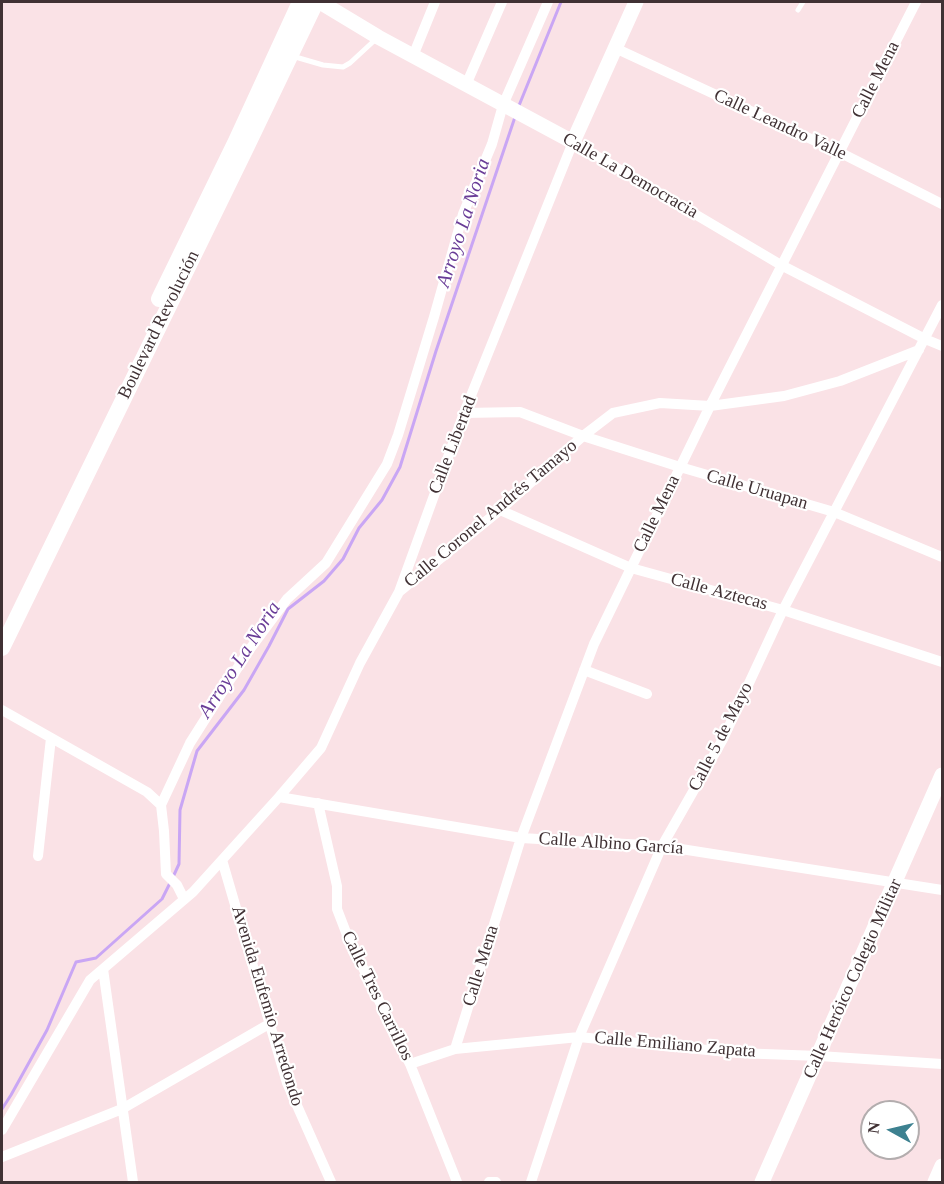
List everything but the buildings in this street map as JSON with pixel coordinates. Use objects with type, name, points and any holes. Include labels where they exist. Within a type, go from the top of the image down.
[{"type":"main road","name":"Boulevard Revolución","points":[[199,231],[236,141],[300,2]]},
{"type":"main road","name":"Boulevard Revolución","points":[[2,648],[66,504],[199,231],[318,2]]},
{"type":"main road","name":"Boulevard Revolución","points":[[2,622],[66,504]]},
{"type":"street","name":"Calle La Democracia","points":[[318,2],[378,37],[573,142],[781,265],[942,346]]},
{"type":"street","points":[[414,56],[435,2]]},
{"type":"street","points":[[466,85],[502,2]]},
{"type":"street","points":[[184,899],[177,885],[166,874],[161,805],[190,743],[247,653],[287,599],[326,564],[387,464],[431,327],[463,214],[548,2]]},
{"type":"street","name":"Calle Libertad","points":[[2,1130],[90,980],[193,892],[321,748],[360,663],[399,592],[464,413],[573,142],[636,2]]},
{"type":"street","name":"Calle Mena","points":[[454,1049],[521,838],[594,644],[710,406],[916,2]]},
{"type":"street","name":"Calle Leandro Valle","points":[[615,48],[839,152],[942,204]]},
{"type":"street","name":"Calle 5 de Mayo","points":[[531,1182],[579,1036],[662,846],[723,739],[783,610],[942,305]]},
{"type":"street","name":"Calle Coronel Andrés Tamayo","points":[[399,592],[500,510],[583,436],[613,413],[660,403],[710,406],[784,396],[840,381],[919,350]]},
{"type":"street","name":"Calle Uruapan","points":[[464,413],[520,412],[583,436],[680,467],[834,512],[942,557]]},
{"type":"street","name":"Calle Aztecas","points":[[500,510],[631,568],[783,610],[942,662]]},
{"type":"street","points":[[584,670],[647,694]]},
{"type":"street","points":[[2,710],[147,792],[161,805]]},
{"type":"street","points":[[38,856],[51,738]]},
{"type":"street","name":"Calle Heróico Colegio Militar","points":[[762,1182],[942,775]]},
{"type":"street","name":"Calle Albino García","points":[[279,797],[521,838],[662,846],[942,890]]},
{"type":"street","name":"Calle Tres Carrillos","points":[[318,803],[337,886],[337,909],[347,935],[410,1064],[457,1182]]},
{"type":"street","name":"Avenida Eufemio Arredondo","points":[[222,860],[287,1083],[331,1182]]},
{"type":"street","points":[[103,969],[133,1182]]},
{"type":"street","points":[[2,1156],[123,1109],[269,1024]]},
{"type":"street","name":"Calle Emiliano Zapata","points":[[410,1064],[454,1049],[579,1036],[736,1053],[942,1064]]},
{"type":"street","points":[[935,1182],[942,1166]]},
{"type":"street","points":[[489,1182],[496,1182]]},
{"type":"lane","points":[[798,10],[803,2]]},
{"type":"lane","points":[[290,55],[323,65],[343,67],[378,37]]},
{"type":"waterway","name":"Arroyo La Noria","points":[[518,108],[561,2]]},
{"type":"waterway","name":"Arroyo La Noria","points":[[173,877],[179,864],[180,810],[197,751],[244,690],[288,609],[324,581],[343,559],[359,528],[382,500],[400,467],[436,351],[515,117]]},
{"type":"waterway","name":"Arroyo La Noria","points":[[2,1109],[47,1030],[76,962],[96,958],[162,899],[170,883]]}]
